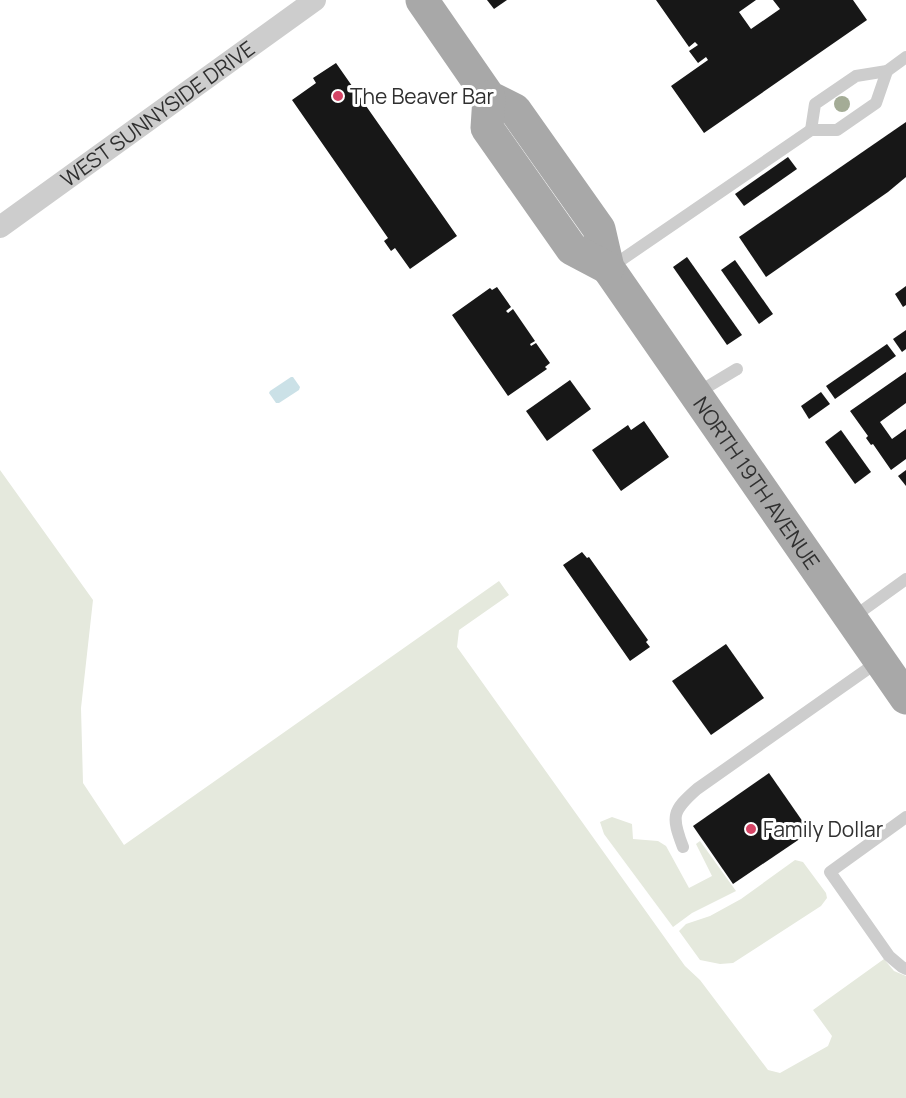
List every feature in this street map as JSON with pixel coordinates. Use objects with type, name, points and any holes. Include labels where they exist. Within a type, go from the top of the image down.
[{"type":"main road","name":"NORTH 19TH AVENUE","points":[[422,0],[489,97],[487,128],[572,249],[608,268],[906,698]]},
{"type":"street","name":"WEST SUNNYSIDE DRIVE","points":[[0,226],[315,0]]},
{"type":"lane","points":[[811,130],[815,104],[856,75],[887,71],[906,57]]},
{"type":"lane","points":[[608,268],[811,130],[837,130],[876,103],[887,71]]},
{"type":"lane","points":[[695,394],[737,369]]},
{"type":"lane","points":[[851,618],[906,579]]},
{"type":"lane","points":[[683,847],[675,826],[676,812],[681,802],[880,661]]},
{"type":"lane","points":[[906,817],[830,872],[889,956],[906,969]]},
{"type":"shaded area","points":[[0,470],[93,600],[81,708],[83,783],[124,845],[499,581],[509,595],[459,630],[457,647],[685,966],[700,980],[768,1070],[780,1073],[828,1046],[832,1036],[813,1010],[884,959],[894,971],[906,976],[906,1098],[0,1098]]},
{"type":"shaded area","points":[[612,817],[632,824],[633,839],[658,841],[666,846],[689,888],[712,876],[696,844],[700,841],[736,891],[692,913],[673,927],[604,834],[600,822]]},
{"type":"shaded area","points":[[795,860],[803,862],[826,893],[827,898],[821,906],[733,963],[720,964],[700,960],[679,931],[686,924],[710,916],[741,899]]},
{"type":"water","points":[[291,377],[300,387],[299,390],[276,403],[270,391]]},
{"type":"building","points":[[487,0],[507,0],[494,9]]},
{"type":"building","points":[[656,0],[756,0],[739,12],[751,29],[780,9],[773,0],[853,0],[867,20],[704,133],[671,86],[708,60],[706,57],[698,63],[689,51],[698,45],[695,42],[689,47]]},
{"type":"building","points":[[336,63],[457,236],[410,269],[395,248],[391,251],[384,241],[388,238],[292,100],[316,83],[313,78]]},
{"type":"building","points":[[906,122],[906,177],[766,277],[739,237]]},
{"type":"building","points":[[788,157],[797,169],[744,206],[735,194]]},
{"type":"building","points":[[687,257],[742,335],[727,345],[673,267]]},
{"type":"building","points":[[735,260],[773,314],[759,324],[721,270]]},
{"type":"building","points":[[906,286],[906,305],[903,307],[895,294]]},
{"type":"building","points":[[497,287],[511,307],[506,311],[508,313],[513,309],[535,341],[530,344],[531,346],[536,343],[550,363],[545,367],[547,369],[508,396],[452,315],[490,288],[492,290]]},
{"type":"building","points":[[906,330],[906,349],[902,352],[893,339]]},
{"type":"building","points":[[887,344],[896,356],[835,399],[826,386]]},
{"type":"building","points":[[906,372],[906,403],[880,422],[892,439],[906,429],[906,459],[891,470],[873,444],[871,445],[866,438],[868,436],[850,411]]},
{"type":"building","points":[[570,380],[591,409],[547,441],[526,411]]},
{"type":"building","points":[[821,392],[830,404],[809,419],[801,406]]},
{"type":"building","points":[[644,421],[669,457],[621,491],[592,450],[628,425],[631,430]]},
{"type":"building","points":[[841,430],[871,472],[855,484],[825,442]]},
{"type":"building","points":[[906,470],[906,486],[898,476]]},
{"type":"building","points":[[582,552],[587,558],[589,557],[648,640],[646,642],[650,647],[630,661],[563,565]]},
{"type":"building","points":[[726,644],[764,698],[711,735],[672,681]]},
{"type":"building","name":"Family Dollar","points":[[769,773],[810,832],[733,884],[693,826]]},
{"type":"place","name":"The Beaver Bar","points":[[338,96]]},
{"type":"place","name":"Family Dollar","points":[[751,829]]}]
